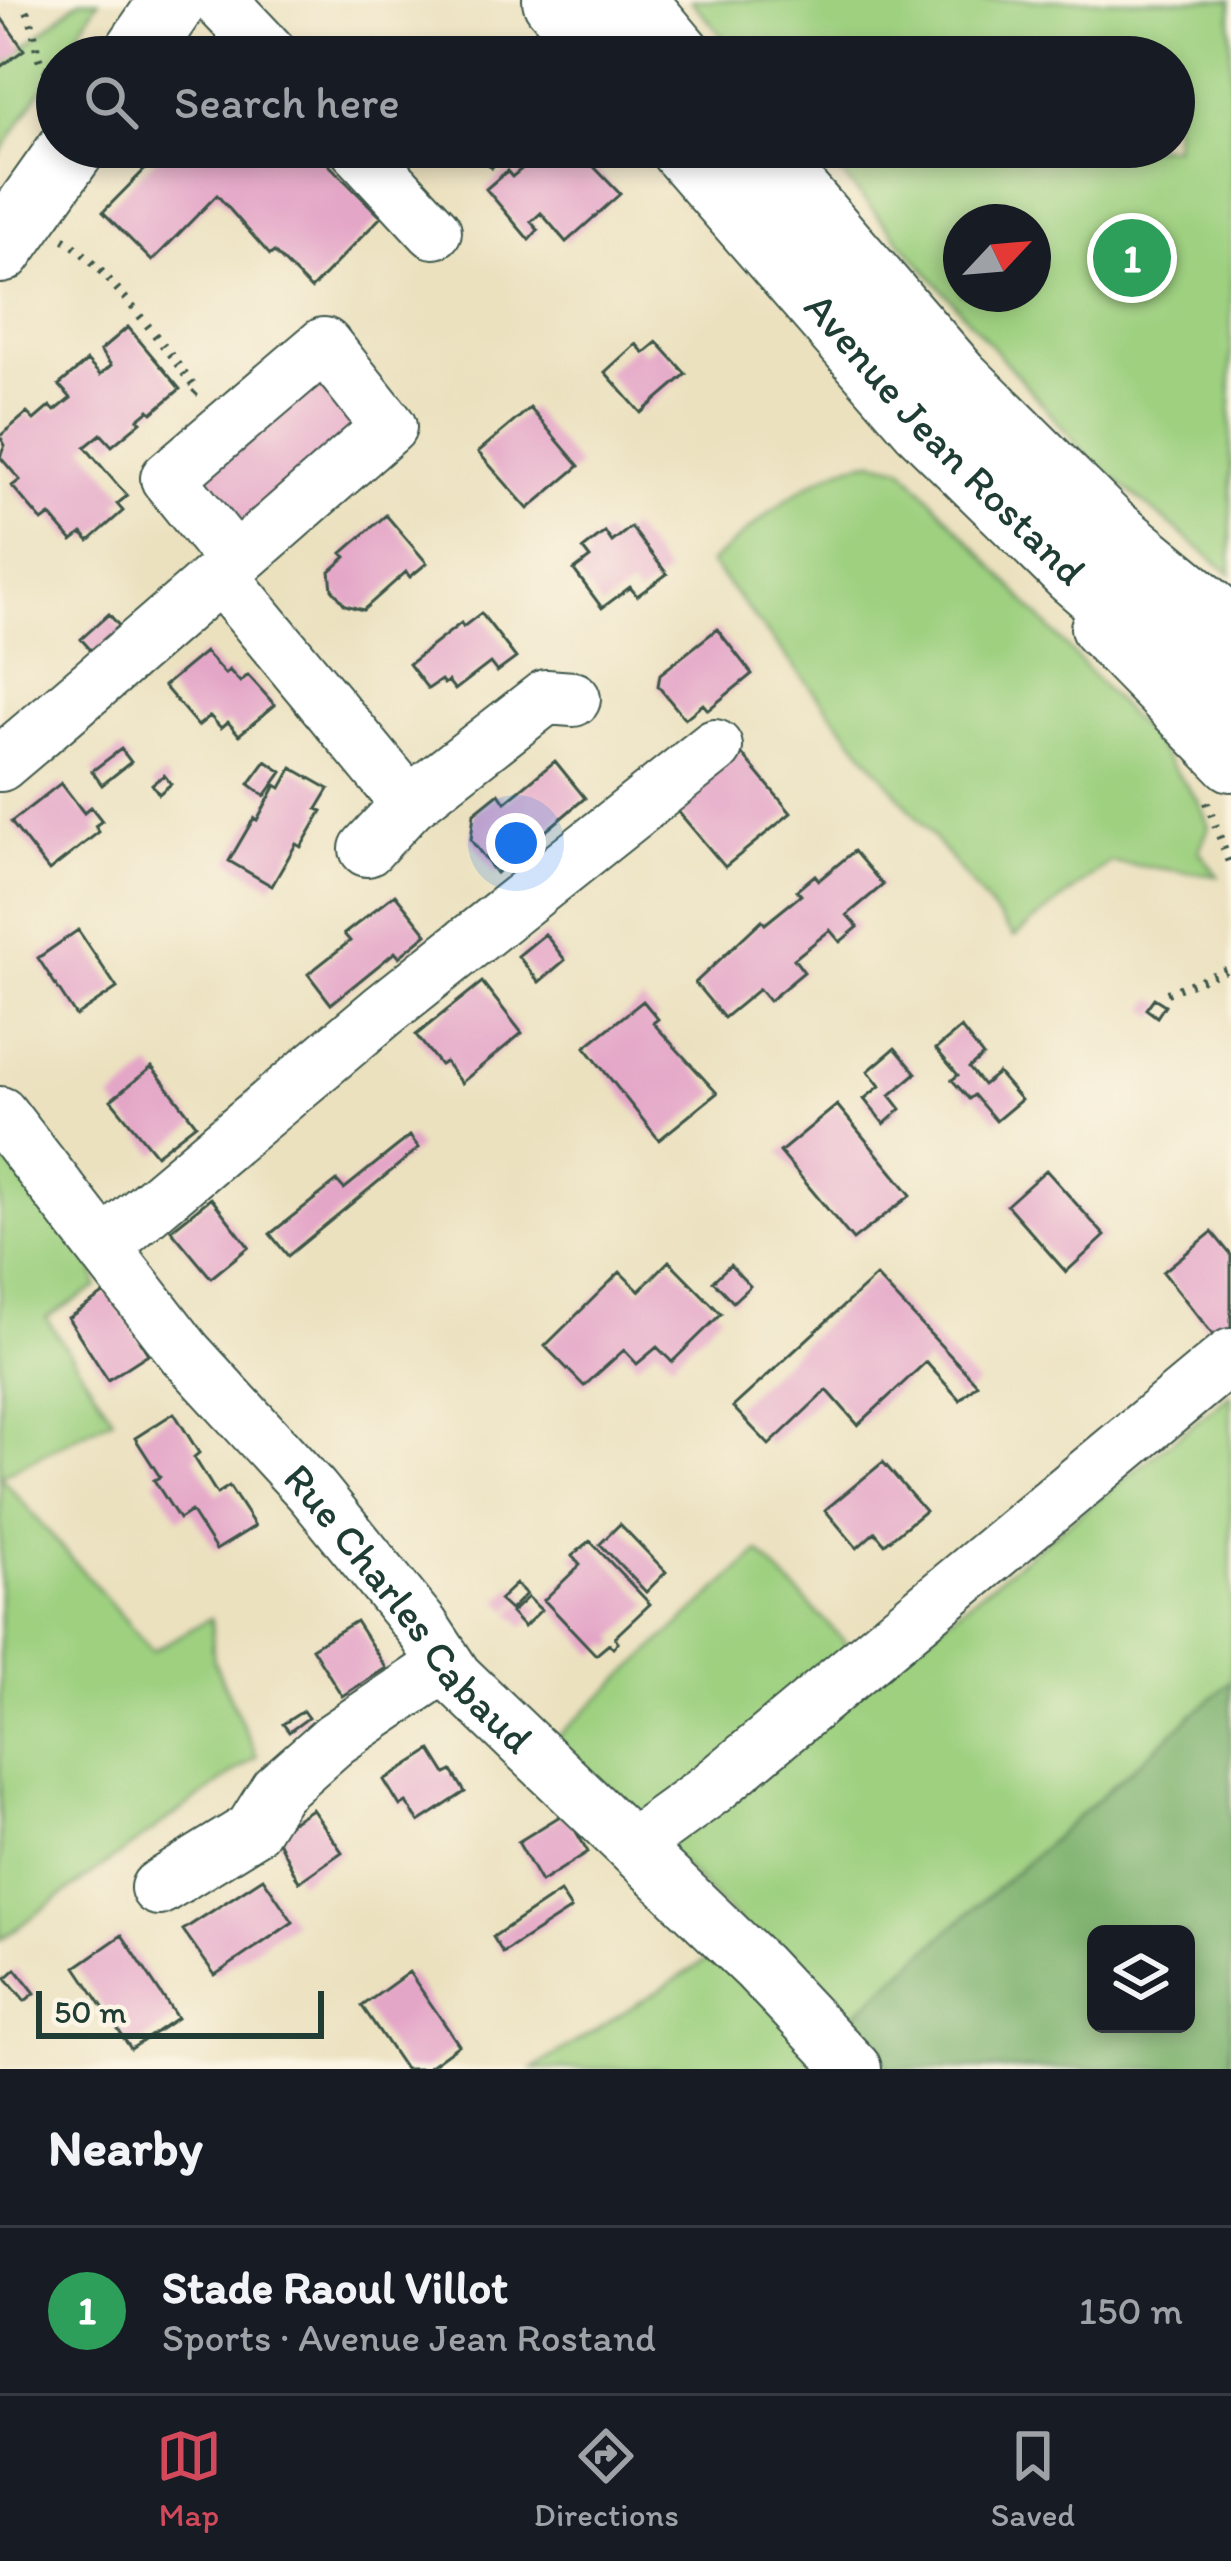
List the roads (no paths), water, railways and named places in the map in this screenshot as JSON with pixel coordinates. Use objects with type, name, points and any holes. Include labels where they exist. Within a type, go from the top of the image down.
[{"type":"main road","points":[[556,0],[587,36]]},
{"type":"main road","points":[[632,0],[662,36]]},
{"type":"main road","points":[[154,36],[185,1]]},
{"type":"main road","points":[[12,234],[58,168]]},
{"type":"main road","name":"Avenue Jean Rostand","points":[[700,168],[922,424],[1074,572],[1231,709]]},
{"type":"main road","name":"Avenue Jean Rostand","points":[[774,168],[957,379],[1107,528],[1231,630]]},
{"type":"street","points":[[185,1],[240,36]]},
{"type":"street","points":[[376,168],[434,230]]},
{"type":"street","points":[[992,494],[1100,631],[1231,764]]},
{"type":"street","points":[[0,764],[228,568],[410,804]]},
{"type":"street","points":[[367,849],[410,804],[546,697],[573,699]]},
{"type":"street","points":[[104,1246],[383,1011],[715,747]]},
{"type":"street","name":"Rue Charles Cabaud","points":[[4,1128],[104,1246],[184,1353],[312,1491],[422,1627],[446,1664],[758,1967],[854,2069]]},
{"type":"street","points":[[633,1845],[712,1788],[1231,1356]]},
{"type":"street","points":[[158,1888],[252,1830],[277,1790],[335,1739],[446,1664]]},
{"type":"place","name":"Stade Raoul Villot","points":[[1132,258]]}]
